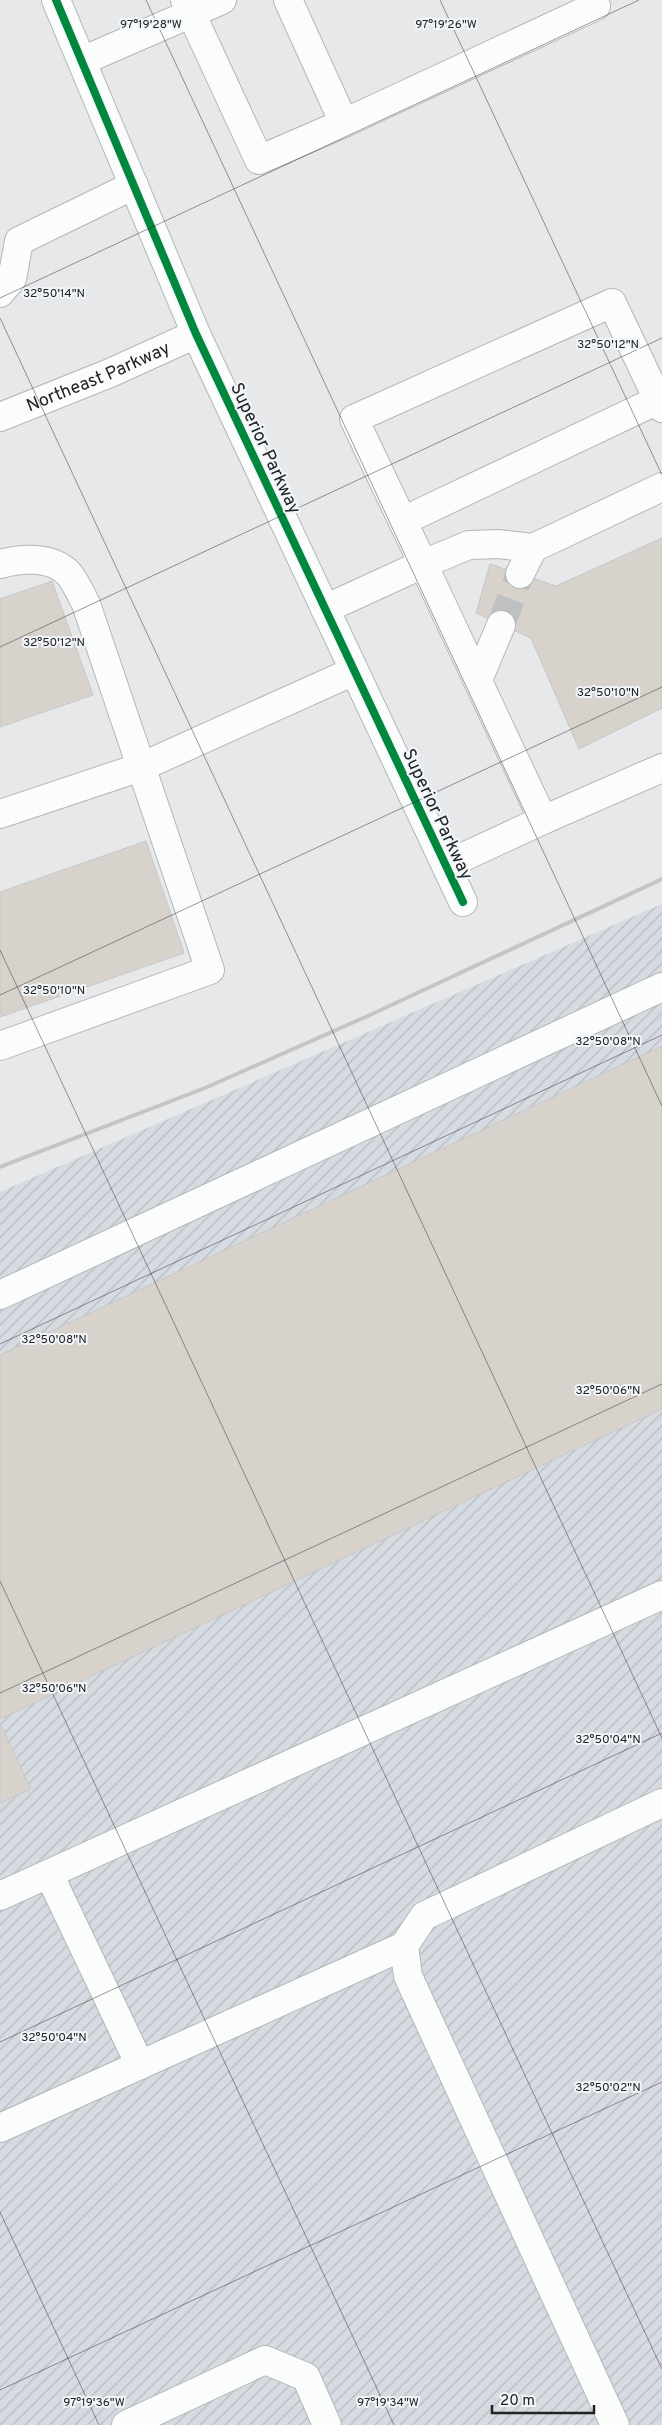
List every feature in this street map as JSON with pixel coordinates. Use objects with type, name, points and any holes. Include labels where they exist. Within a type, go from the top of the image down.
[{"type":"street","name":"Superior Parkway","points":[[56,0],[196,334],[463,902]]},
{"type":"street","points":[[82,62],[188,7],[222,0]]},
{"type":"street","points":[[288,0],[344,123]]},
{"type":"street","points":[[188,7],[259,160],[344,123],[596,6],[594,0]]},
{"type":"street","points":[[0,292],[12,279],[19,241],[134,185]]},
{"type":"street","points":[[403,521],[660,404],[612,303],[354,419],[403,521],[424,564],[543,820]]},
{"type":"street","name":"Northeast Parkway","points":[[0,417],[110,373],[196,334]]},
{"type":"street","points":[[325,609],[469,545],[498,544],[533,548],[662,487]]},
{"type":"street","points":[[520,574],[533,548]]},
{"type":"street","points":[[0,564],[11,561],[44,560],[67,573],[86,604],[210,970],[0,1046]]},
{"type":"street","points":[[478,680],[501,625]]},
{"type":"street","points":[[0,814],[140,767],[354,671]]},
{"type":"street","points":[[446,865],[662,768]]},
{"type":"street","points":[[0,1295],[662,987]]},
{"type":"street","points":[[0,1896],[662,1596]]},
{"type":"street","points":[[0,2128],[404,1946],[424,1916],[662,1803]]},
{"type":"street","points":[[49,1874],[140,2065]]},
{"type":"street","points":[[404,1946],[408,1976],[615,2425]]},
{"type":"street","points":[[126,2425],[265,2360],[306,2377],[327,2425]]},
{"type":"shaded area","points":[[662,904],[662,2425],[0,2425],[0,1192]]},
{"type":"building","points":[[662,538],[662,708],[579,749],[531,638],[476,613],[490,564],[556,586]]},
{"type":"building","points":[[52,581],[93,695],[0,727],[0,599]]},
{"type":"building","points":[[146,841],[184,953],[0,1017],[0,892]]},
{"type":"building","points":[[662,1046],[662,1409],[0,1719],[0,1355]]},
{"type":"building","points":[[0,1723],[31,1789],[0,1803]]},
{"type":"tunnel","points":[[501,625],[520,574]]},
{"type":"railway","points":[[0,1167],[205,1088],[370,1015],[662,879]]},
{"type":"cycle path","points":[[56,0],[196,334],[463,902]]}]
